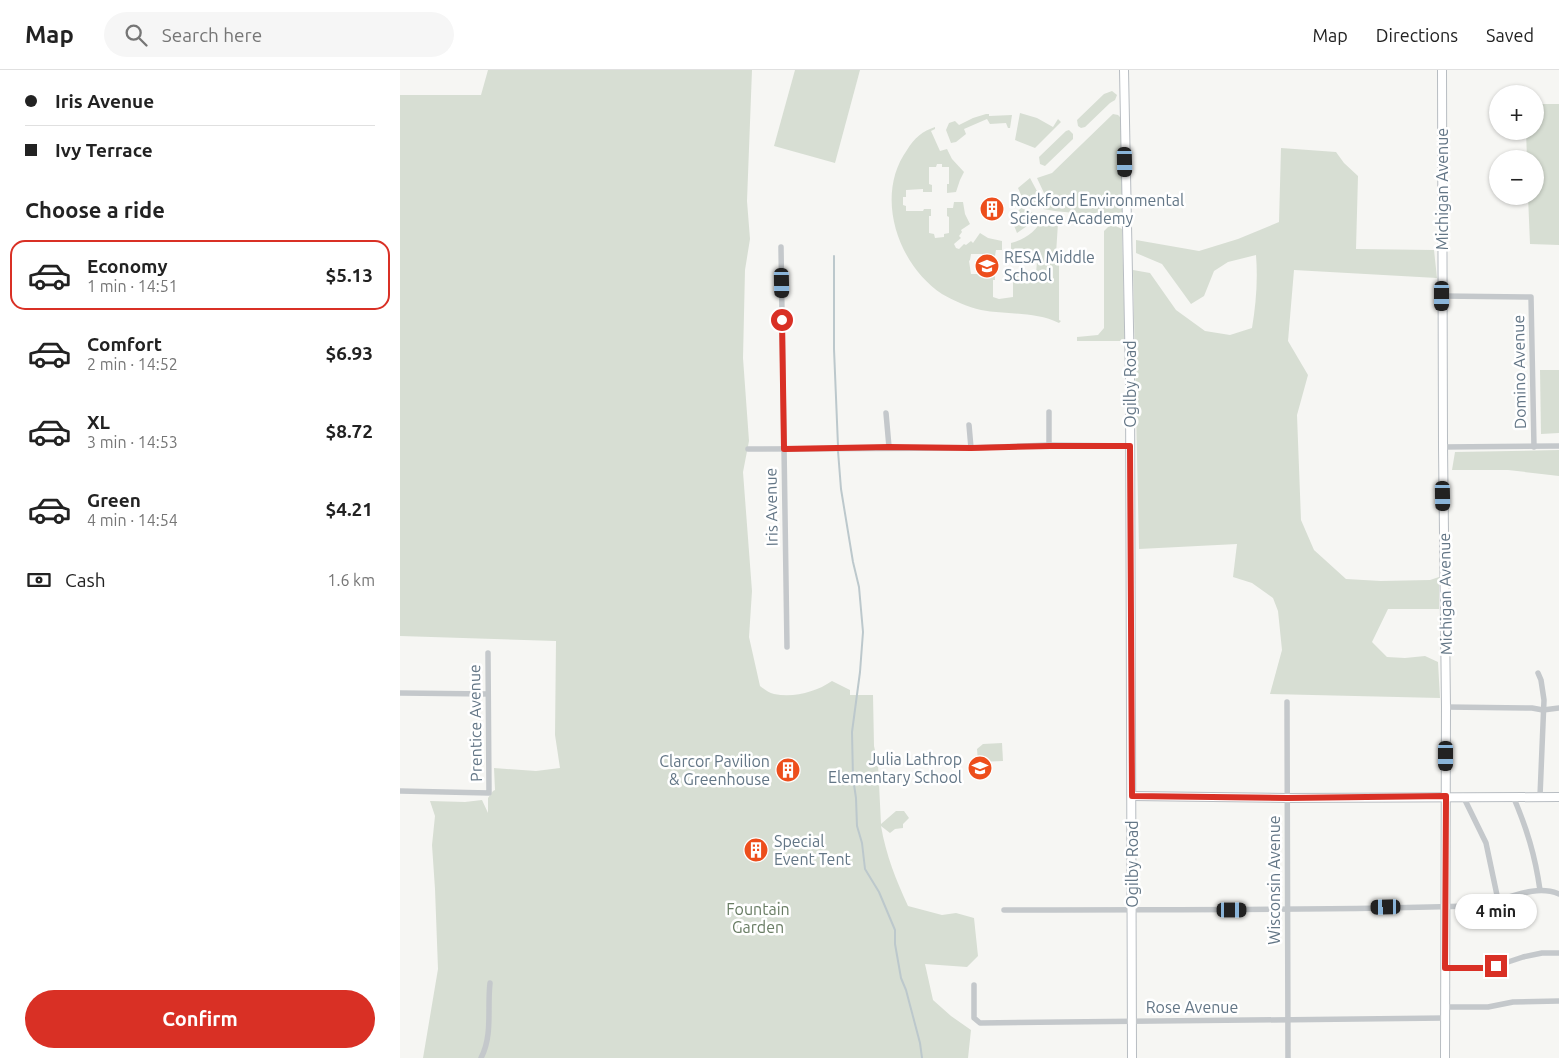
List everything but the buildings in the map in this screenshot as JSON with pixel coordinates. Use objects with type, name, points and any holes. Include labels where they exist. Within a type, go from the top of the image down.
[{"type":"street","name":"Ogilby Road","points":[[1124,70],[1130,378],[1132,1058]]},
{"type":"street","name":"Michigan Avenue","points":[[1442,70],[1446,707],[1445,1058]]},
{"type":"street","name":"Iris Avenue","points":[[782,246],[787,647]]},
{"type":"street","name":"Domino Avenue","points":[[1442,296],[1531,297],[1534,447]]},
{"type":"street","points":[[1049,412],[1050,446]]},
{"type":"street","points":[[886,414],[889,447]]},
{"type":"street","points":[[969,425],[971,448]]},
{"type":"street","points":[[748,449],[1130,446]]},
{"type":"street","points":[[1443,447],[1559,446]]},
{"type":"street","name":"Prentice Avenue","points":[[400,791],[489,794],[488,653]]},
{"type":"street","points":[[1538,673],[1544,700],[1540,796]]},
{"type":"street","points":[[400,693],[488,694]]},
{"type":"street","name":"Wisconsin Avenue","points":[[1287,702],[1288,1058]]},
{"type":"street","points":[[1446,707],[1532,708],[1543,710],[1559,708]]},
{"type":"street","points":[[1132,796],[1287,798],[1559,796]]},
{"type":"street","points":[[1464,796],[1486,843],[1498,900]]},
{"type":"street","points":[[1513,796],[1526,827],[1536,860],[1540,890]]},
{"type":"street","points":[[1004,910],[1473,906],[1540,890],[1559,894]]},
{"type":"street","points":[[1445,968],[1484,968],[1524,957],[1559,953]]},
{"type":"street","points":[[481,1058],[486,1048],[489,1034],[488,1001],[490,984]]},
{"type":"street","name":"Rose Avenue","points":[[974,985],[974,1018],[980,1023],[1445,1018]]},
{"type":"street","points":[[1445,1007],[1488,1007],[1513,1002],[1559,1001]]},
{"type":"green space","name":"Fountain Garden","points":[[488,70],[752,70],[747,201],[750,239],[745,270],[743,358],[749,441],[743,472],[752,591],[749,637],[760,686],[770,693],[797,695],[819,688],[832,681],[850,690],[850,695],[873,695],[874,746],[878,764],[881,824],[896,811],[904,811],[909,818],[903,824],[903,828],[895,829],[890,833],[881,826],[889,857],[908,906],[942,915],[956,913],[974,918],[978,956],[967,967],[925,964],[933,1000],[971,1030],[968,1058],[423,1058],[438,969],[432,845],[435,816],[430,801],[465,802],[482,800],[488,813],[488,798],[495,790],[494,768],[536,771],[560,768],[555,735],[556,641],[400,636],[400,95],[481,95]]},
{"type":"green space","points":[[795,70],[860,70],[835,163],[774,146]]},
{"type":"green space","points":[[1112,91],[1117,95],[1115,100],[1085,127],[1081,128],[1078,126],[1077,120],[1104,94]]},
{"type":"green space","points":[[1544,104],[1559,104],[1559,245],[1530,244],[1528,205],[1544,205],[1544,150],[1527,150],[1526,140],[1544,140]]},
{"type":"green space","points":[[1020,113],[1037,118],[1053,127],[1058,119],[1061,122],[1035,148],[1015,140]]},
{"type":"green space","points":[[989,114],[989,116],[1012,115],[1010,128],[1008,128],[1006,123],[990,124],[987,119],[964,129],[966,134],[956,142],[951,143],[946,130],[949,123],[955,121],[959,125]]},
{"type":"green space","points":[[1113,114],[1121,118],[1123,212],[1119,215],[1118,213],[1052,211],[1043,209],[1044,193],[1037,178],[1052,173]]},
{"type":"green space","points":[[935,127],[931,131],[940,151],[947,149],[952,159],[964,172],[956,192],[947,193],[949,167],[942,167],[942,164],[937,164],[936,167],[929,167],[929,184],[932,185],[932,192],[923,192],[923,189],[906,190],[906,197],[903,197],[903,205],[906,206],[906,211],[931,209],[929,233],[934,234],[935,238],[944,237],[944,234],[949,233],[947,208],[953,208],[954,202],[963,202],[965,214],[970,224],[961,230],[962,232],[959,236],[961,238],[954,244],[959,249],[971,241],[973,243],[980,233],[988,238],[1002,241],[1002,250],[996,250],[995,256],[971,254],[969,261],[971,274],[995,272],[993,297],[999,299],[1013,297],[1011,272],[1019,272],[1019,275],[1036,274],[1036,253],[1019,253],[1019,256],[1011,256],[1011,243],[1030,234],[1043,217],[1058,223],[1056,254],[1059,256],[1059,320],[1061,321],[1059,323],[1040,317],[991,312],[966,305],[942,294],[913,266],[903,248],[896,228],[892,208],[892,188],[897,168],[910,146],[919,136]]},
{"type":"green space","points":[[1069,130],[1073,134],[1073,139],[1045,166],[1040,164],[1039,157]]},
{"type":"green space","points":[[1281,148],[1336,152],[1344,163],[1358,176],[1356,249],[1434,250],[1437,278],[1294,270],[1288,341],[1308,375],[1297,415],[1301,520],[1314,550],[1346,579],[1381,581],[1430,580],[1439,577],[1439,609],[1388,609],[1372,642],[1387,657],[1425,656],[1438,662],[1440,698],[1270,694],[1282,650],[1278,611],[1273,598],[1252,583],[1233,577],[1237,544],[1139,549],[1133,270],[1150,273],[1176,310],[1205,331],[1230,335],[1252,328],[1257,274],[1256,255],[1228,262],[1214,271],[1204,296],[1191,304],[1162,264],[1136,253],[1136,240],[1199,251],[1238,239],[1279,222]]},
{"type":"green space","points":[[1030,178],[1038,193],[1037,207],[1021,204],[1022,197],[1018,188]]},
{"type":"green space","points":[[1021,208],[1035,214],[1027,226],[1017,233],[1011,218]]},
{"type":"green space","points":[[1111,224],[1122,229],[1125,341],[1077,341],[1077,337],[1098,335],[1104,328],[1104,231]]},
{"type":"green space","points":[[1540,370],[1559,370],[1559,433],[1541,434]]},
{"type":"green space","points":[[1559,450],[1559,476],[1508,470],[1452,470],[1455,452]]},
{"type":"green space","points":[[1002,743],[1003,761],[978,762],[977,749],[983,744]]},
{"type":"waterway","points":[[834,256],[834,349],[838,446]]},
{"type":"waterway","points":[[838,451],[841,489],[859,587],[863,632],[852,732],[857,826],[862,843],[865,869],[879,892],[895,930],[895,944],[901,978],[920,1043],[922,1058]]},
{"type":"place","name":"Rockford Environmental Science Academy","points":[[992,209]]},
{"type":"place","name":"RESA Middle School","points":[[987,266]]},
{"type":"place","name":"Julia Lathrop Elementary School","points":[[980,768]]},
{"type":"place","name":"Clarcor Pavilion & Greenhouse","points":[[788,770]]},
{"type":"place","name":"Special Event Tent","points":[[756,850]]},
{"type":"route","points":[[782,320],[784,449],[1130,446],[1132,796],[1287,798],[1446,796],[1445,968],[1484,968],[1496,966]]}]
